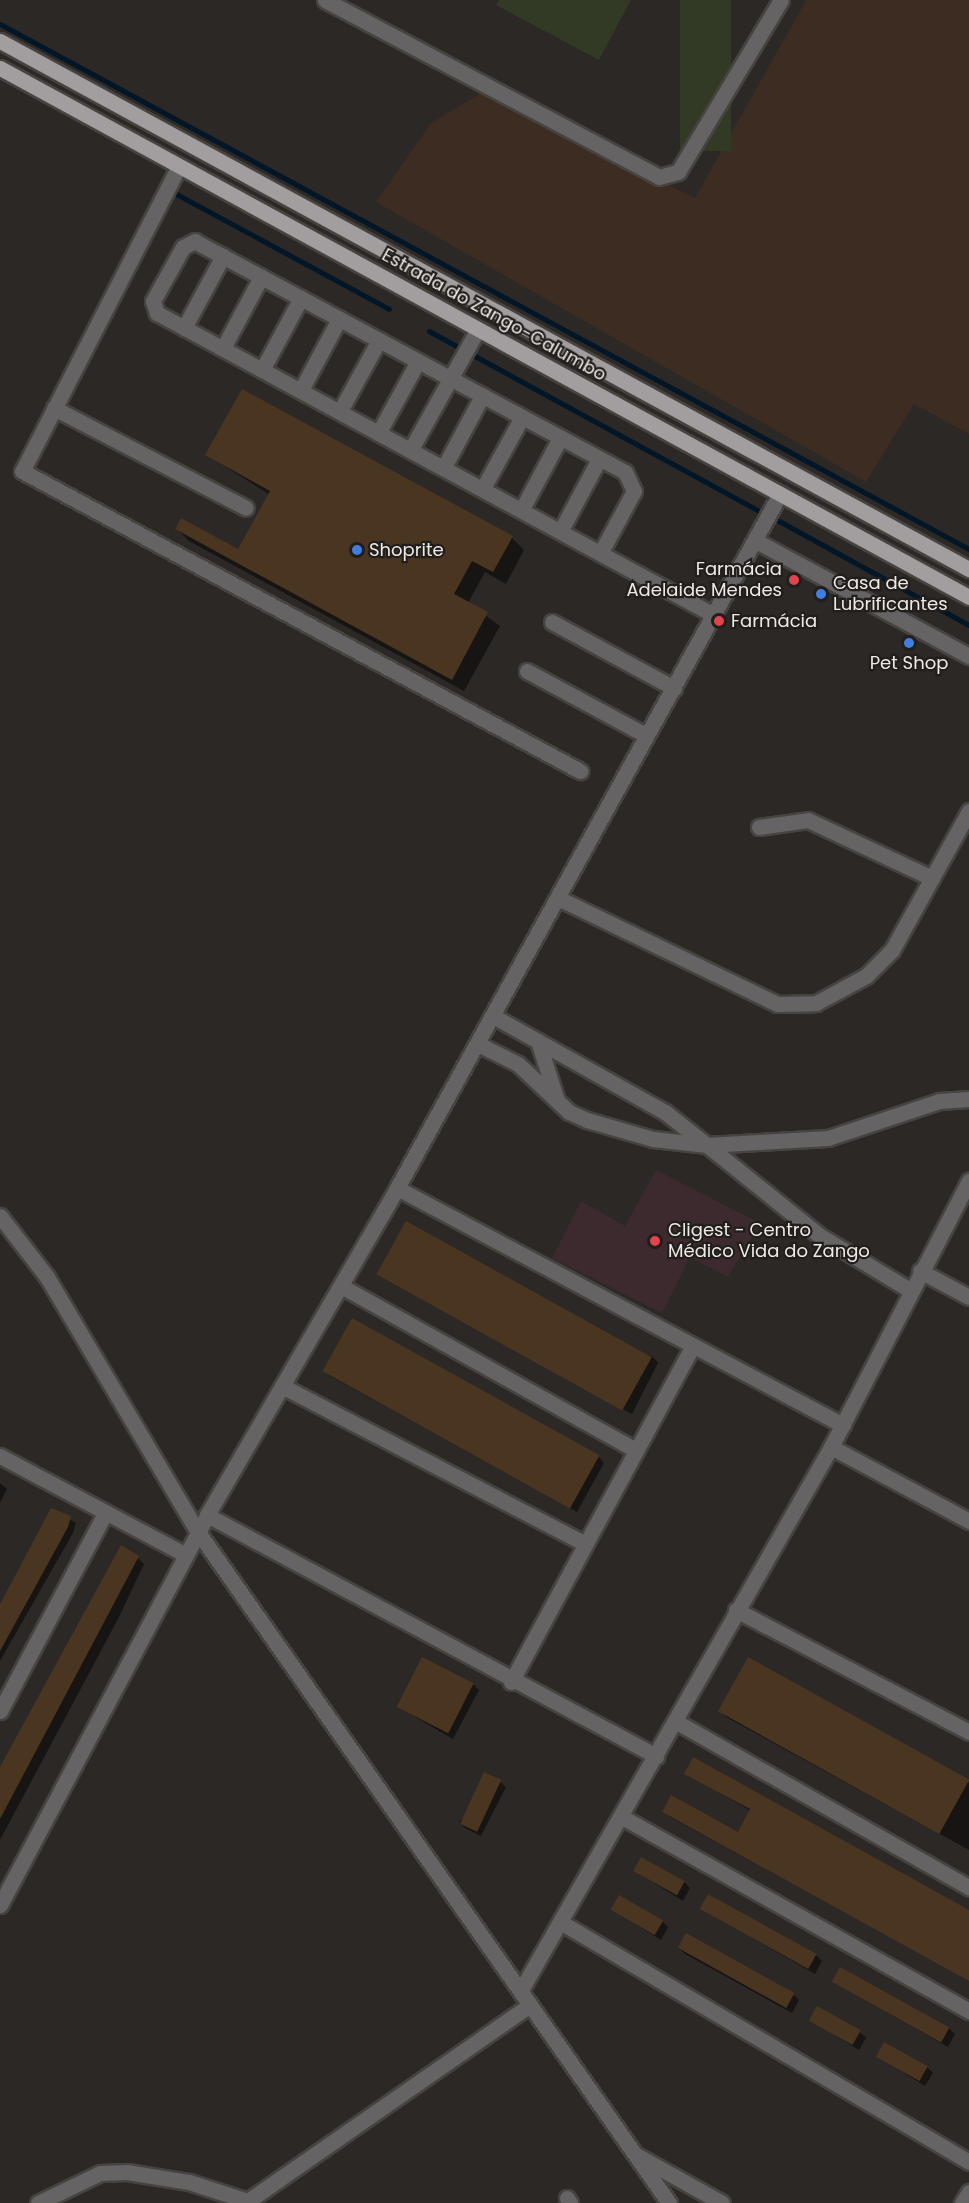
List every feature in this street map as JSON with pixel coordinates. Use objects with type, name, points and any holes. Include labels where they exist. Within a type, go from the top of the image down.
[{"type":"main road","points":[[0,41],[969,568]]},
{"type":"main road","name":"Estrada do Zango-Calumbo","points":[[0,68],[969,597]]},
{"type":"street","points":[[325,0],[659,177],[678,172],[781,0]]},
{"type":"street","points":[[179,166],[22,471],[580,771]]},
{"type":"street","points":[[601,552],[634,491],[625,472],[195,241],[188,244],[153,301],[157,313],[714,615]]},
{"type":"street","points":[[184,328],[223,256]]},
{"type":"street","points":[[223,348],[261,277]]},
{"type":"street","points":[[262,369],[301,298]]},
{"type":"street","points":[[301,390],[339,319]]},
{"type":"street","points":[[411,449],[478,329]]},
{"type":"street","points":[[340,411],[379,340]]},
{"type":"street","points":[[379,432],[418,361]]},
{"type":"street","points":[[444,467],[482,396]]},
{"type":"street","points":[[54,408],[246,508]]},
{"type":"street","points":[[483,488],[522,417]]},
{"type":"street","points":[[522,509],[560,438]]},
{"type":"street","points":[[561,530],[599,459]]},
{"type":"street","points":[[0,1905],[207,1515],[478,1044],[780,494]]},
{"type":"street","points":[[756,541],[969,656]]},
{"type":"street","points":[[552,621],[674,688]]},
{"type":"street","points":[[527,671],[647,736]]},
{"type":"street","points":[[558,898],[777,1004],[795,1006],[841,993],[881,964],[969,811]]},
{"type":"street","points":[[759,827],[808,820],[932,878]]},
{"type":"street","points":[[493,1016],[665,1112],[820,1236],[910,1290]]},
{"type":"street","points":[[538,1041],[556,1100]]},
{"type":"street","points":[[478,1044],[518,1064],[556,1100],[587,1120],[653,1139],[707,1145],[828,1138],[939,1101],[969,1099]]},
{"type":"street","points":[[518,1064],[576,1062]]},
{"type":"street","points":[[521,1990],[562,1923],[736,1610],[831,1447],[910,1290],[969,1181]]},
{"type":"street","points":[[397,1188],[843,1425]]},
{"type":"street","points":[[0,1216],[47,1277],[198,1532],[669,2203]]},
{"type":"street","points":[[920,1271],[969,1297]]},
{"type":"street","points":[[340,1286],[636,1450]]},
{"type":"street","points":[[511,1682],[693,1346]]},
{"type":"street","points":[[282,1386],[585,1544]]},
{"type":"street","points":[[831,1447],[969,1521]]},
{"type":"street","points":[[0,1456],[186,1555]]},
{"type":"street","points":[[0,1711],[106,1512]]},
{"type":"street","points":[[207,1515],[511,1682],[656,1756]]},
{"type":"street","points":[[736,1610],[969,1732]]},
{"type":"street","points":[[675,1721],[969,1887]]},
{"type":"street","points":[[622,1817],[969,2011]]},
{"type":"street","points":[[562,1923],[969,2162]]},
{"type":"street","points":[[38,2203],[100,2173],[127,2172],[189,2182],[246,2202],[530,2005]]},
{"type":"street","points":[[633,2153],[722,2203]]},
{"type":"street","points":[[962,2203],[969,2192]]},
{"type":"shaded area","points":[[806,0],[969,0],[969,434],[914,404],[866,482],[376,202],[431,123],[486,90],[695,198]]},
{"type":"shaded area","name":"Cligest - Centro Médico Vida do Zango","points":[[656,1170],[760,1223],[728,1277],[690,1257],[662,1313],[552,1258],[581,1201],[625,1226]]},
{"type":"green space","points":[[499,0],[631,0],[599,60],[496,5]]},
{"type":"green space","points":[[680,0],[731,0],[731,151],[680,151]]},
{"type":"building","points":[[242,389],[513,536],[493,572],[472,561],[454,594],[488,612],[452,680],[175,529],[181,518],[238,549],[270,491],[205,455]]},
{"type":"building","points":[[406,1221],[652,1357],[622,1411],[376,1274]]},
{"type":"building","points":[[352,1318],[600,1455],[570,1509],[322,1371]]},
{"type":"building","points":[[51,1508],[71,1516],[68,1527],[0,1651],[0,1604]]},
{"type":"building","points":[[121,1545],[139,1556],[0,1819],[0,1767]]},
{"type":"building","points":[[422,1657],[474,1683],[448,1733],[397,1707]]},
{"type":"building","points":[[748,1657],[969,1780],[939,1834],[718,1711]]},
{"type":"building","points":[[693,1757],[969,1910],[969,1981],[662,1812],[671,1795],[738,1832],[750,1809],[684,1774]]},
{"type":"building","points":[[484,1772],[501,1780],[477,1832],[460,1824]]},
{"type":"building","points":[[641,1857],[685,1881],[677,1895],[633,1871]]},
{"type":"building","points":[[708,1894],[816,1954],[808,1969],[700,1909]]},
{"type":"building","points":[[619,1895],[663,1920],[655,1935],[611,1910]]},
{"type":"building","points":[[686,1933],[794,1993],[786,2008],[678,1948]]},
{"type":"building","points":[[840,1967],[949,2028],[941,2042],[832,1982]]},
{"type":"building","points":[[817,2006],[861,2030],[852,2045],[809,2021]]},
{"type":"building","points":[[884,2042],[928,2066],[919,2081],[876,2057]]},
{"type":"waterway","points":[[0,24],[969,549]]},
{"type":"waterway","points":[[169,190],[389,309]]},
{"type":"waterway","points":[[429,331],[761,512]]},
{"type":"waterway","points":[[779,521],[969,625]]},
{"type":"place","name":"Shoprite","points":[[357,550]]},
{"type":"place","name":"Farmácia Adelaide Mendes","points":[[794,580]]},
{"type":"place","name":"Casa de Lubrificantes","points":[[821,594]]},
{"type":"place","name":"Farmácia","points":[[719,621]]},
{"type":"place","name":"Pet Shop","points":[[909,643]]},
{"type":"place","name":"Cligest - Centro Médico Vida do Zango","points":[[655,1241]]}]
